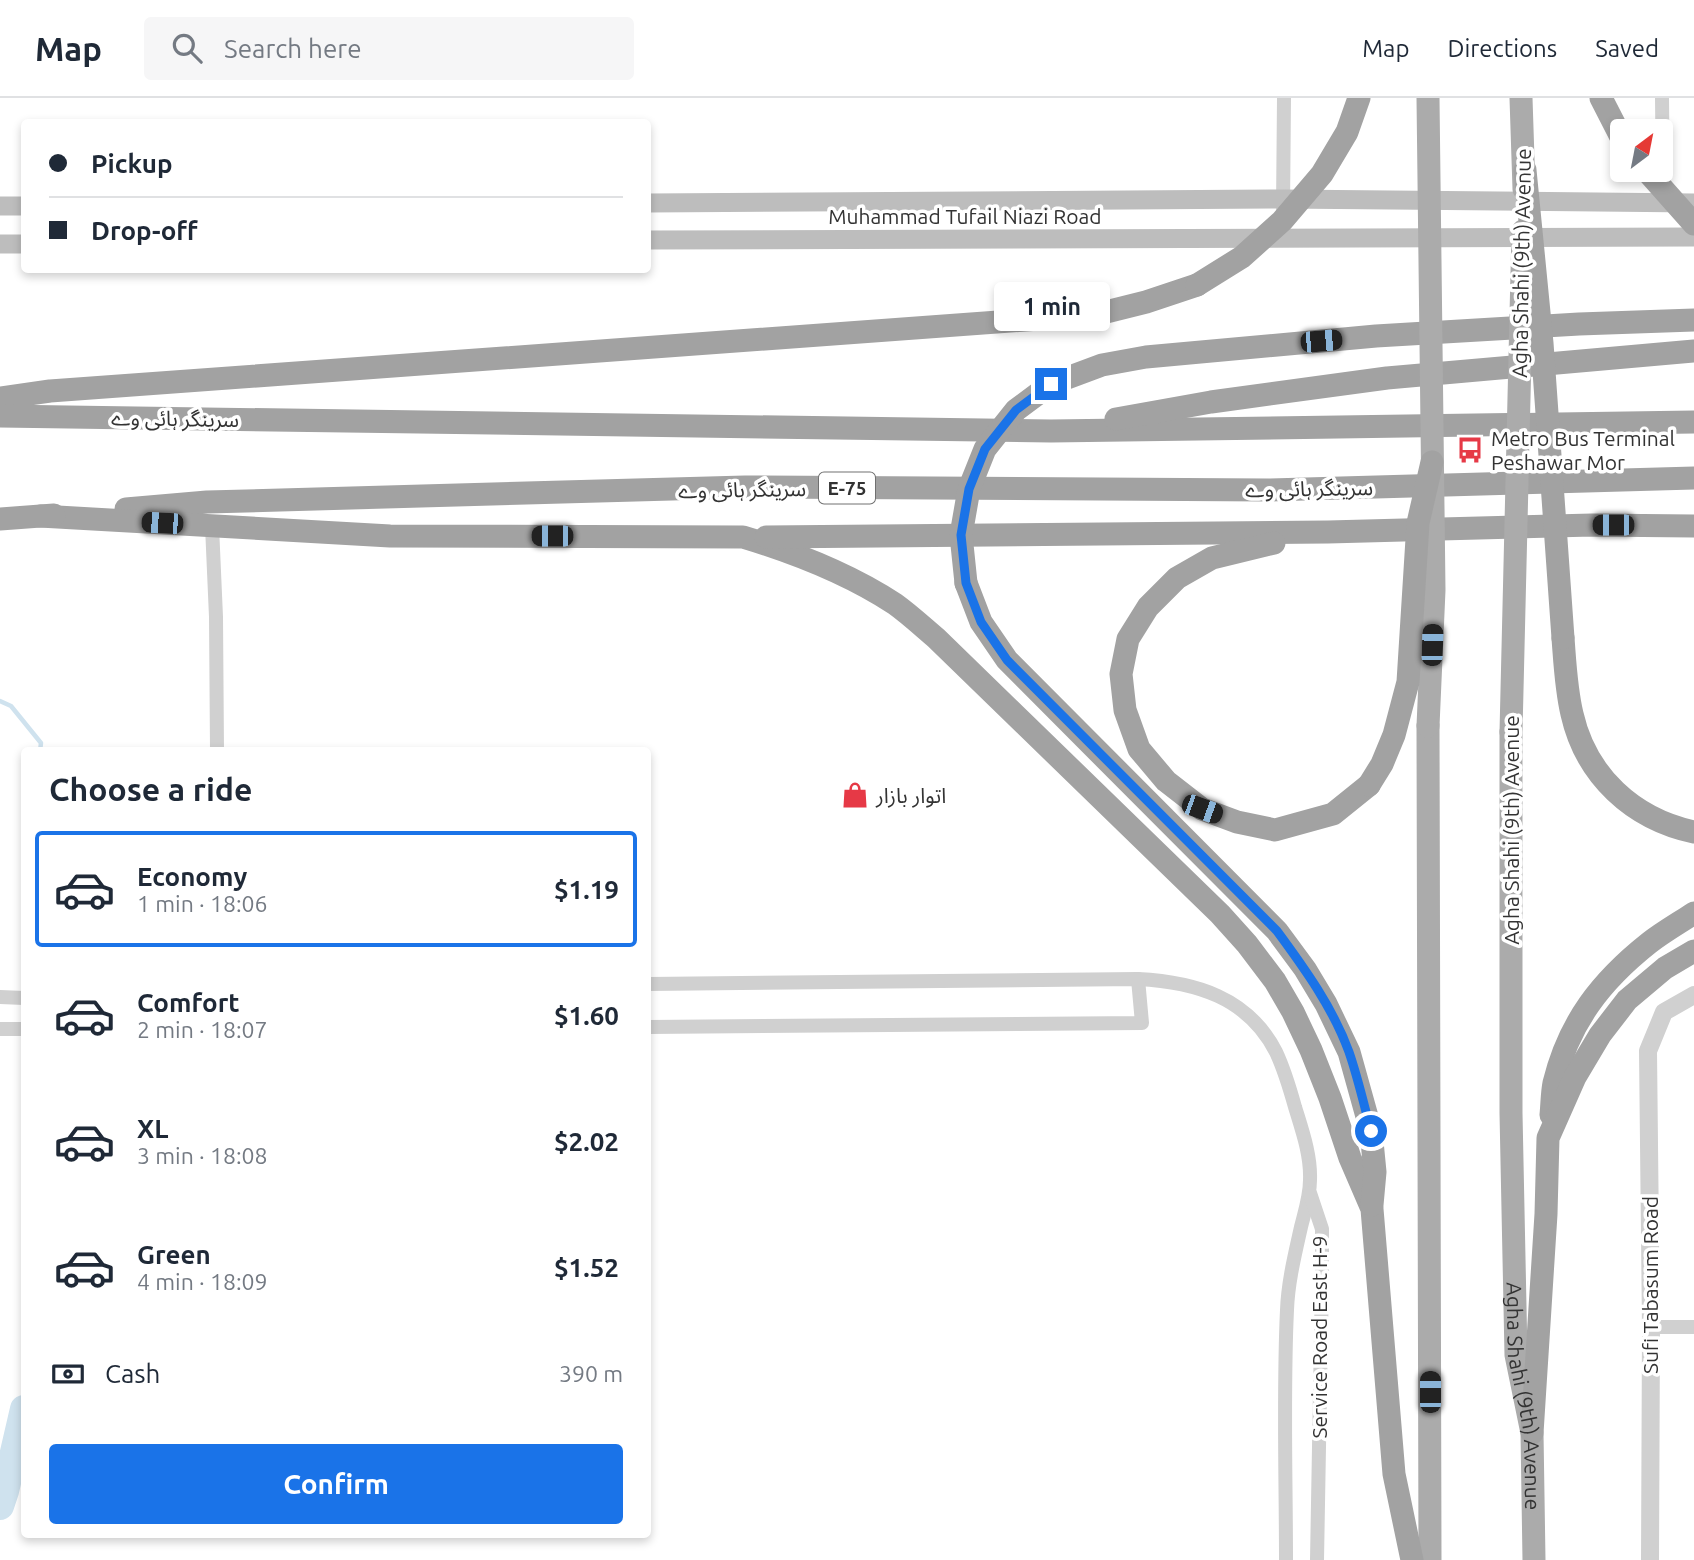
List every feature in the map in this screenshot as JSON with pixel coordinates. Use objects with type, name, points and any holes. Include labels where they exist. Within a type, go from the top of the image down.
[{"type":"highway","points":[[0,398],[50,391],[1094,316],[1196,285],[1242,257],[1282,220],[1322,174],[1347,132],[1359,98]]},
{"type":"highway","points":[[1601,99],[1612,119]]},
{"type":"highway","points":[[1525,170],[1542,343],[1563,638],[1572,716],[1584,750],[1605,781],[1637,811],[1675,828],[1694,832]]},
{"type":"highway","points":[[1656,182],[1694,225]]},
{"type":"highway","points":[[1412,1560],[1394,1474],[1371,1209],[1375,1172],[1371,1131],[1349,1052],[1326,1004],[1277,931],[1007,660],[981,622],[966,583],[961,535],[969,489],[985,449],[1016,410],[1051,384],[1102,365],[1146,357],[1376,336],[1694,320]]},
{"type":"highway","points":[[1051,430],[1211,401],[1387,378],[1694,351]]},
{"type":"highway","name":"سرینگر ہائی وے","points":[[0,416],[1051,430],[1694,422]]},
{"type":"highway","points":[[1328,532],[1212,558],[1177,578],[1149,607],[1128,639],[1121,674],[1125,710],[1139,749],[1166,781],[1202,809],[1237,822],[1275,830],[1301,824],[1333,814],[1368,785],[1382,764],[1394,734],[1408,682],[1418,523],[1432,462]]},
{"type":"highway","name":"سرینگر ہائی وے","points":[[0,519],[207,502],[745,487],[1268,490],[1694,478]]},
{"type":"highway","points":[[40,516],[390,536],[743,537],[1328,532],[1592,525],[1688,526]]},
{"type":"highway","points":[[743,537],[821,564],[858,582],[897,606],[936,638],[1220,914],[1275,981],[1293,1012],[1311,1050],[1371,1209]]},
{"type":"highway","points":[[1532,1433],[1548,1139],[1554,1084],[1569,1040],[1590,1000],[1618,969],[1651,941],[1694,913]]},
{"type":"highway","points":[[1548,1139],[1575,1077],[1613,1018],[1627,1000],[1665,968],[1694,951]]},
{"type":"main road","points":[[1428,98],[1434,590],[1428,726],[1430,1560]]},
{"type":"main road","name":"Agha Shahi (9th) Avenue","points":[[1521,98],[1525,170],[1511,733],[1511,1113],[1516,1355],[1532,1433],[1534,1560]]},
{"type":"main road","points":[[651,203],[1283,199],[1694,203]]},
{"type":"main road","points":[[0,206],[21,206]]},
{"type":"main road","name":"Muhammad Tufail Niazi Road","points":[[651,240],[1694,237]]},
{"type":"main road","points":[[0,244],[21,244]]},
{"type":"street","points":[[1283,237],[1284,98]]},
{"type":"street","points":[[1662,98],[1663,202]]},
{"type":"street","points":[[212,526],[217,747]]},
{"type":"street","points":[[651,984],[1138,979],[1168,981],[1198,988],[1223,998],[1244,1011],[1262,1030],[1276,1053],[1302,1131],[1309,1163],[1309,1192]]},
{"type":"street","points":[[651,1027],[1142,1023],[1138,979]]},
{"type":"street","name":"Sufi Tabasum Road","points":[[1650,1560],[1648,1051],[1664,1012],[1694,995]]},
{"type":"street","points":[[0,997],[21,998]]},
{"type":"street","points":[[0,1029],[21,1029]]},
{"type":"street","name":"Service Road East H-9","points":[[1286,1560],[1288,1298],[1309,1192]]},
{"type":"street","name":"Service Road East H-9","points":[[1309,1192],[1322,1229],[1317,1560]]},
{"type":"street","points":[[1651,1327],[1694,1327]]},
{"type":"waterway","points":[[0,701],[11,706],[41,743],[40,747]]},
{"type":"waterway","points":[[0,1506],[21,1422]]},
{"type":"place","name":"Metro Bus Terminal Peshawar Mor","points":[[1470,450]]},
{"type":"place","name":"اتوار بازار","points":[[855,795]]},
{"type":"route","points":[[1051,384],[1016,410],[985,449],[969,489],[961,535],[966,583],[981,622],[1007,660],[1277,931],[1326,1004],[1349,1052],[1371,1131]]}]
